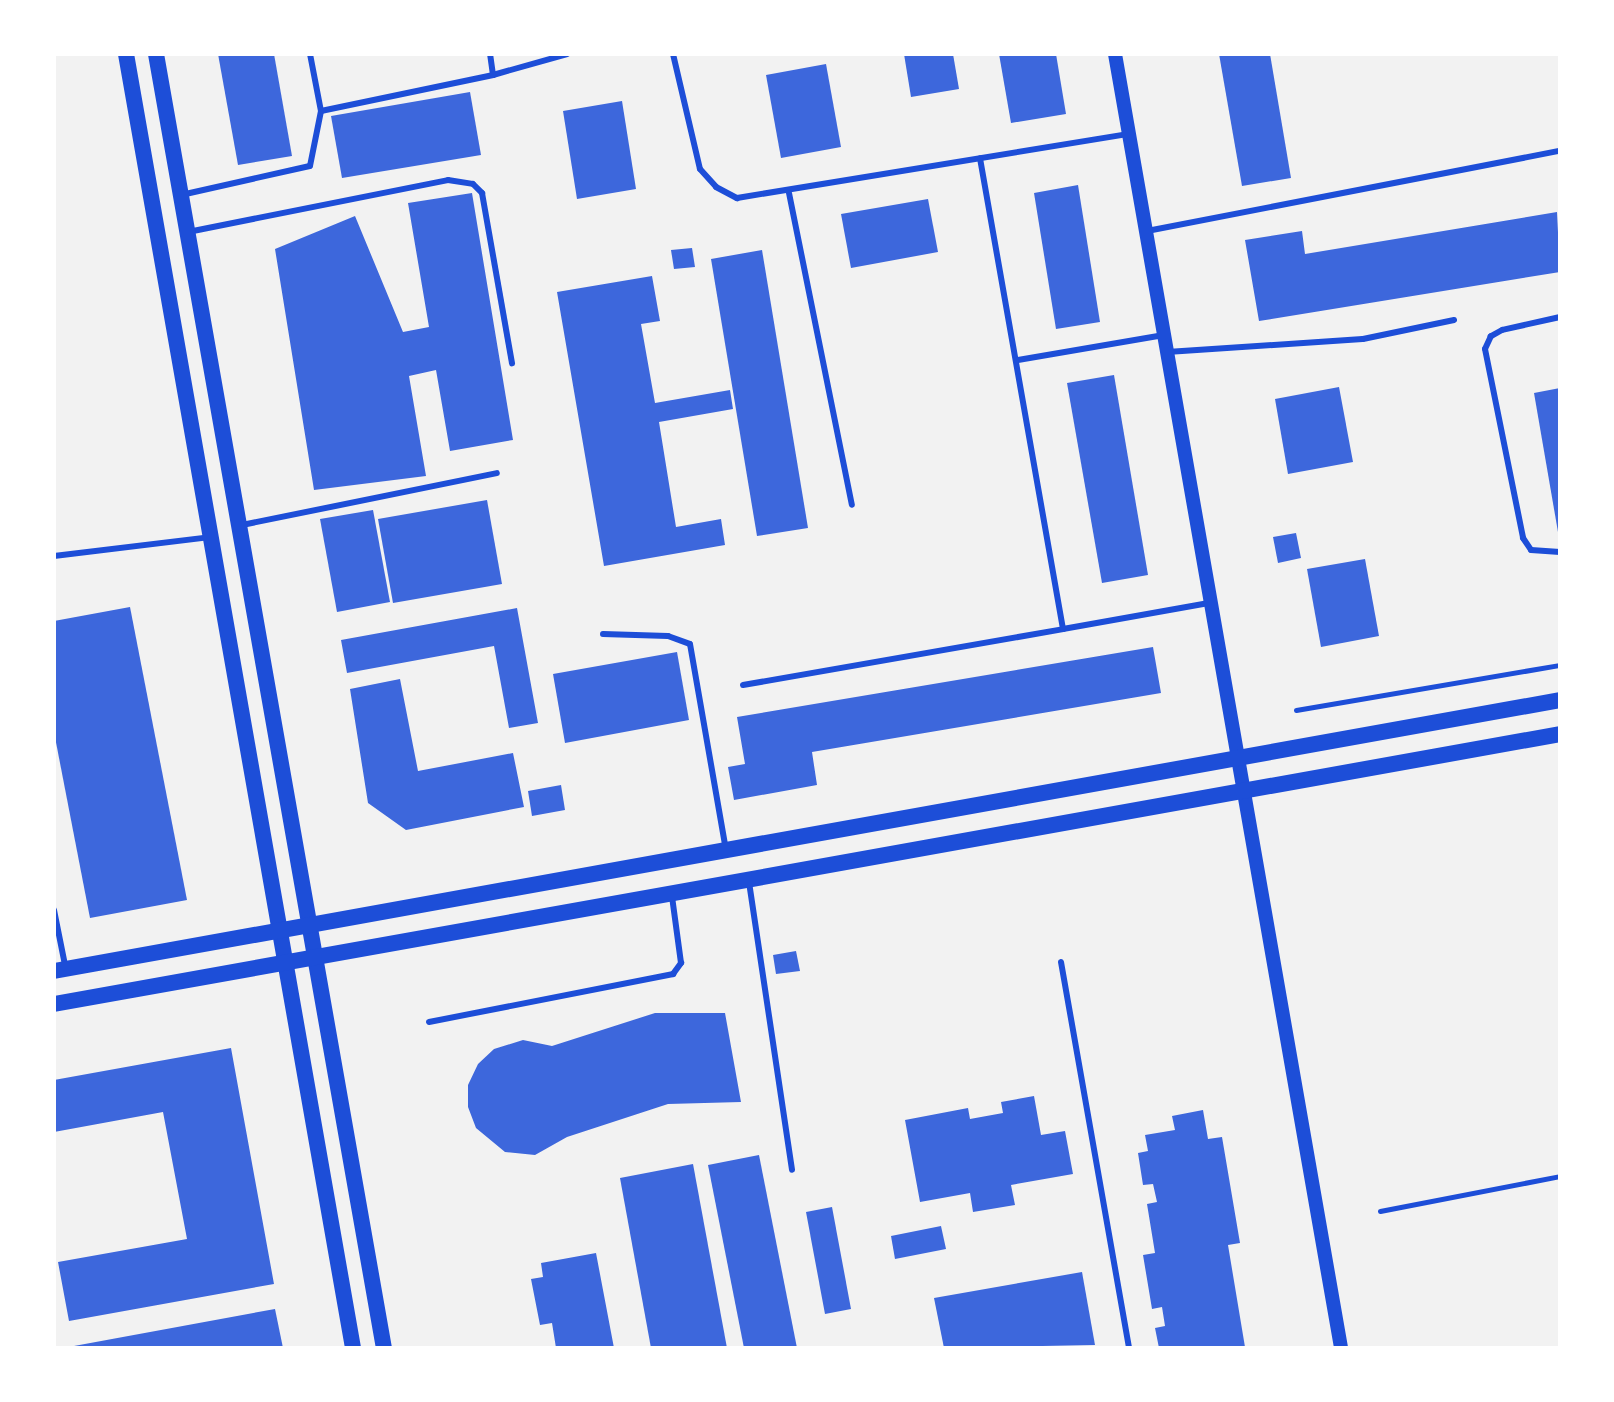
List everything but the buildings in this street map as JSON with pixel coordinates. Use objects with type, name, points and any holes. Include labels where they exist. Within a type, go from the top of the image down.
[{"type":"main road","points":[[126,54],[353,1348]]},
{"type":"main road","points":[[156,54],[384,1348]]},
{"type":"main road","points":[[60,970],[1560,700]]},
{"type":"main road","points":[[54,1004],[1244,794],[1560,734]]},
{"type":"street","points":[[1115,54],[1341,1348]]},
{"type":"lane","points":[[181,195],[310,166],[321,111],[310,54]]},
{"type":"lane","points":[[490,54],[493,75]]},
{"type":"lane","points":[[321,111],[493,75],[567,54]]},
{"type":"lane","points":[[673,54],[700,169],[716,187],[737,198],[789,193],[1129,134]]},
{"type":"lane","points":[[1146,231],[1560,151]]},
{"type":"lane","points":[[980,158],[1063,629]]},
{"type":"lane","points":[[188,232],[448,180],[473,184],[482,193],[512,363]]},
{"type":"lane","points":[[789,193],[852,505]]},
{"type":"lane","points":[[1560,317],[1502,330],[1491,336],[1485,349],[1523,538],[1531,550],[1560,552]]},
{"type":"lane","points":[[1167,352],[1363,339],[1454,320]]},
{"type":"lane","points":[[1018,360],[1164,335]]},
{"type":"lane","points":[[240,526],[497,473]]},
{"type":"lane","points":[[54,556],[210,537]]},
{"type":"lane","points":[[743,685],[1211,603]]},
{"type":"lane","points":[[603,634],[668,636],[690,644],[726,850]]},
{"type":"lane","points":[[749,882],[792,1170]]},
{"type":"lane","points":[[429,1022],[673,974],[681,963],[672,896]]},
{"type":"lane","points":[[54,910],[60,970]]},
{"type":"lane","points":[[1061,962],[1129,1348]]},
{"type":"path","points":[[1296,710],[1560,665]]},
{"type":"path","points":[[1380,1211],[1560,1176]]}]
